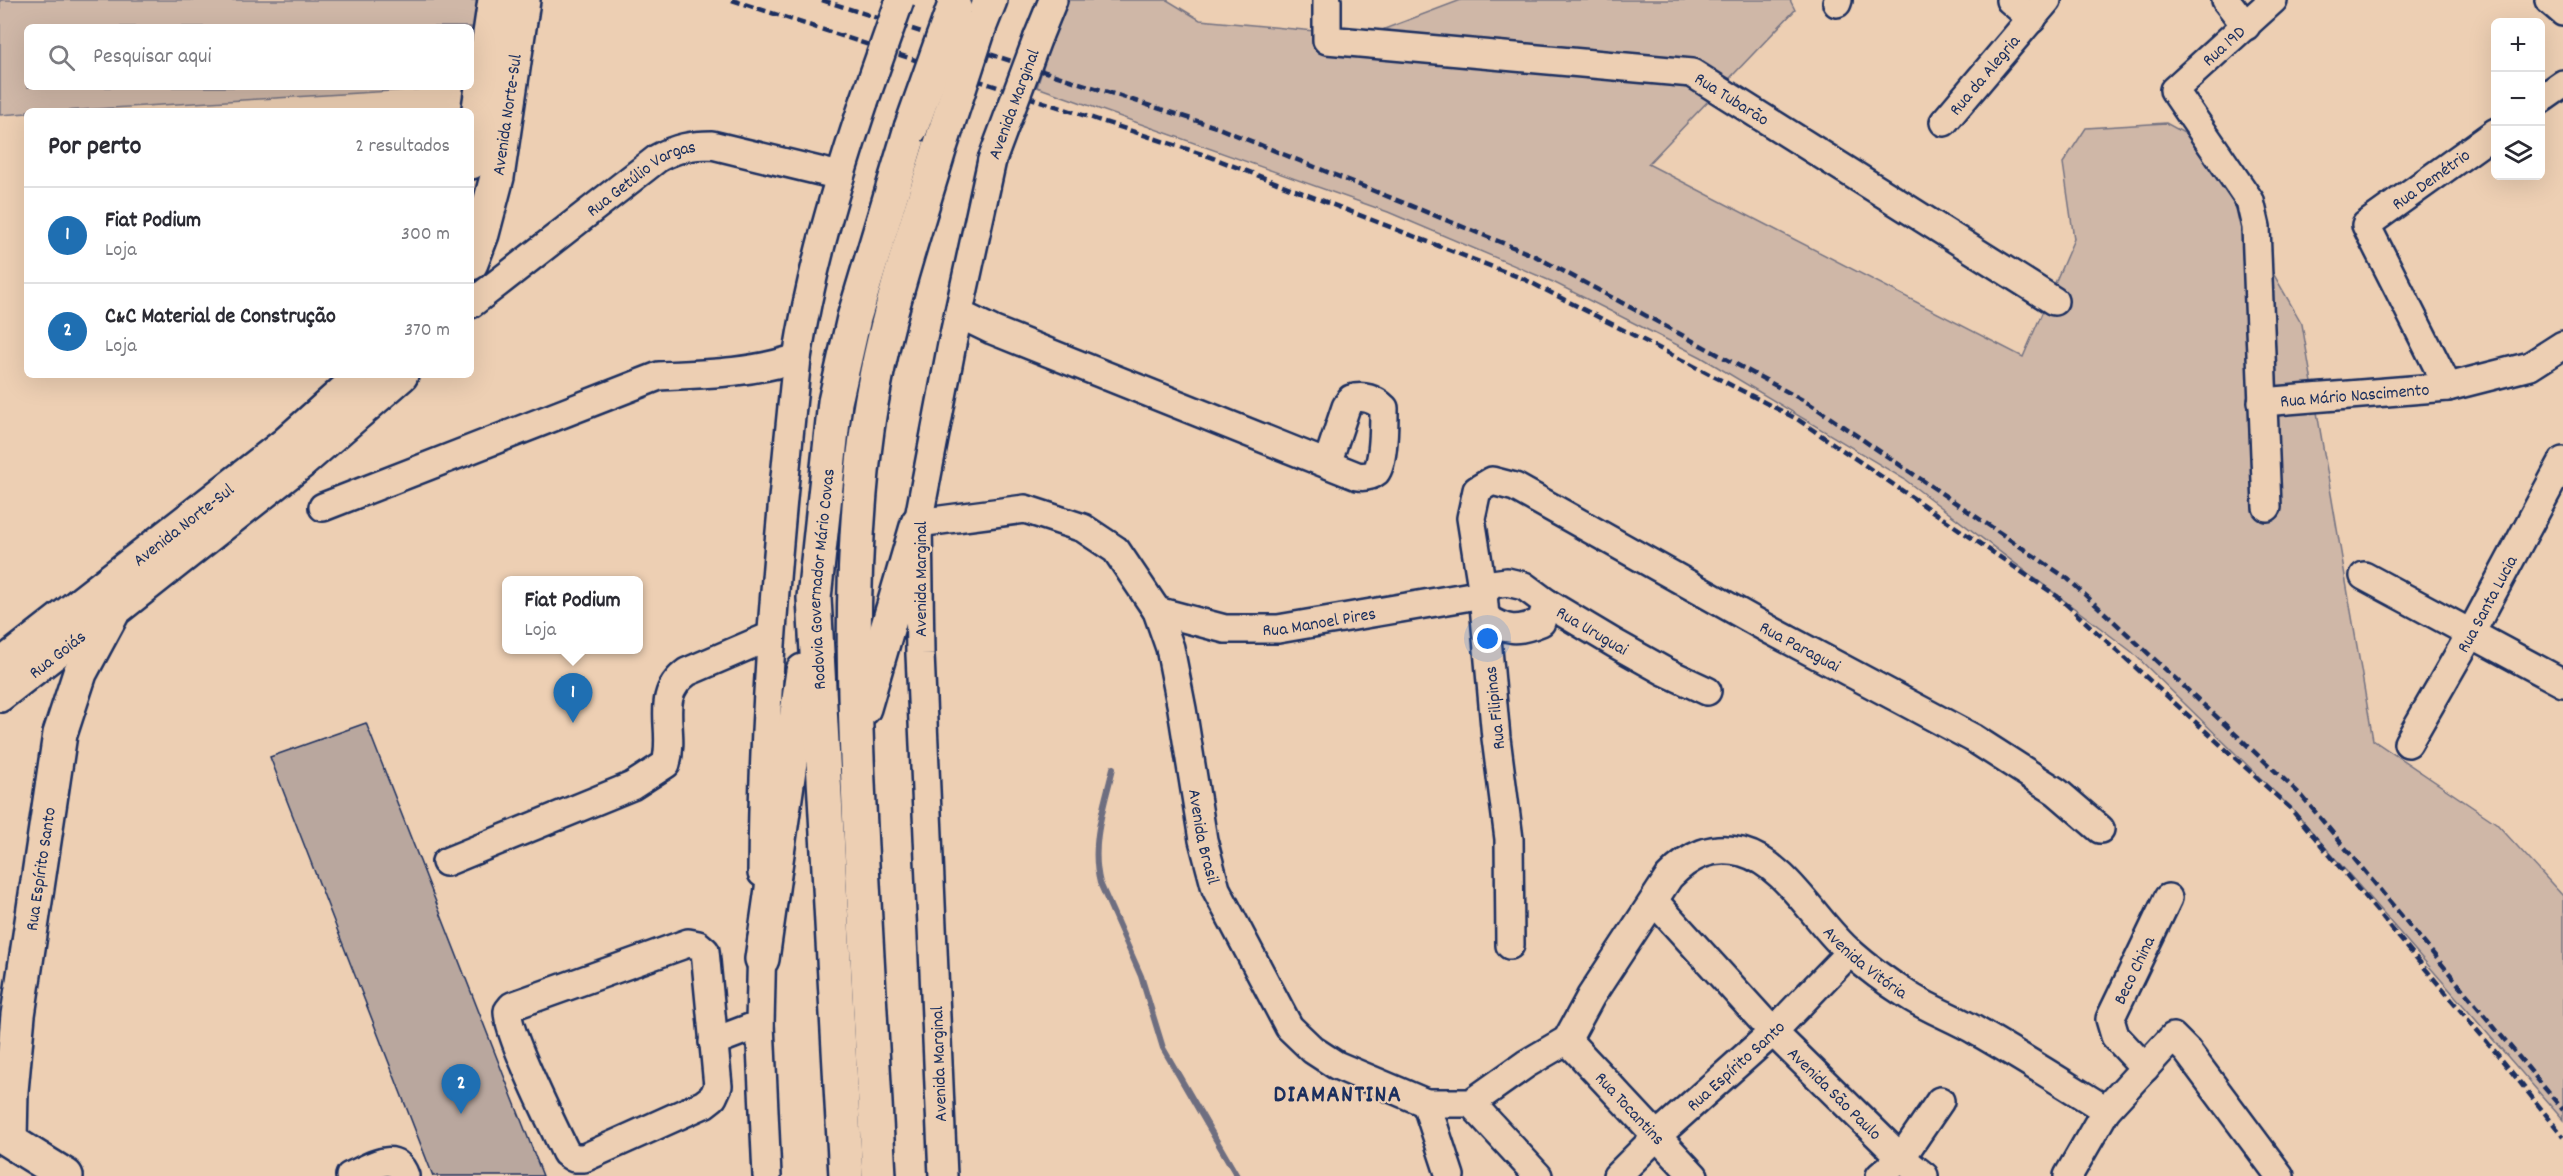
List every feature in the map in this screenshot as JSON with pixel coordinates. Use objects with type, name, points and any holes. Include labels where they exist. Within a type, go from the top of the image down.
[{"type":"main road","name":"Avenida Norte-Sul","points":[[474,149],[509,3]]},
{"type":"main road","name":"Avenida Norte-Sul","points":[[474,255],[497,177],[509,3]]},
{"type":"main road","name":"Rodovia Governador Mário Covas","points":[[846,1176],[814,598],[835,402],[854,318],[911,128],[970,8]]},
{"type":"main road","name":"Rodovia Governador Mário Covas","points":[[879,1176],[855,735],[852,641],[854,582],[867,429],[887,327],[940,147],[970,8]]},
{"type":"main road","name":"Avenida Norte-Sul","points":[[4,656],[286,444],[360,378]]},
{"type":"main road","name":"Avenida Norte-Sul","points":[[114,610],[301,462],[398,378]]},
{"type":"main road","points":[[855,735],[918,523]]},
{"type":"main road","points":[[762,959],[814,598]]},
{"type":"main road","name":"Rua Espírito Santo","points":[[5,1137],[18,1015],[60,734],[80,673],[114,610]]},
{"type":"main road","points":[[5,1137],[66,1176]]},
{"type":"street","points":[[767,1176],[760,1024],[763,784],[771,636],[797,358],[805,311],[840,176],[900,0]]},
{"type":"street","name":"Avenida Marginal","points":[[943,1176],[920,654],[918,523],[992,160],[1053,0]]},
{"type":"street","name":"Rua Tubarão","points":[[1328,0],[1327,40],[1692,73],[2054,301]]},
{"type":"street","points":[[2010,0],[2040,9]]},
{"type":"street","points":[[2226,0],[2246,26]]},
{"type":"street","name":"Rua 19D","points":[[2262,402],[2256,227],[2250,201],[2174,90],[2273,0]]},
{"type":"street","points":[[2549,0],[2563,12]]},
{"type":"street","name":"Rua da Alegria","points":[[1944,123],[2040,9]]},
{"type":"street","points":[[2545,97],[2563,84]]},
{"type":"street","name":"Rua Demétrio","points":[[2366,225],[2491,136]]},
{"type":"street","name":"Rua Getúlio Vargas","points":[[474,302],[658,158],[675,149],[692,145],[712,145],[840,176]]},
{"type":"street","name":"Rua Mário Nascimento","points":[[2366,225],[2448,387]]},
{"type":"street","points":[[959,314],[992,330],[1327,464]]},
{"type":"street","name":"Rua Mário Nascimento","points":[[2262,402],[2448,387],[2530,366],[2563,345]]},
{"type":"street","points":[[323,507],[659,376],[713,374],[754,369],[774,366],[797,358]]},
{"type":"street","points":[[2262,402],[2267,507]]},
{"type":"street","name":"Rua Santa Lucia","points":[[2408,743],[2471,633],[2563,461]]},
{"type":"street","name":"Rua Filipinas","points":[[1492,481],[1477,490],[1471,518],[1484,606],[1496,738],[1509,839],[1510,945]]},
{"type":"street","name":"Rua Paraguai","points":[[1492,481],[1515,487],[1772,631],[1973,738],[2057,792],[2100,829]]},
{"type":"street","name":"Avenida Brasil","points":[[918,523],[1025,509],[1083,528],[1116,550],[1157,611],[1170,648],[1203,840],[1216,889],[1288,1027],[1313,1050],[1336,1065],[1426,1103],[1471,1103]]},
{"type":"street","points":[[2364,576],[2563,683]]},
{"type":"street","name":"Rua Uruguai","points":[[1484,606],[1492,584],[1507,582],[1524,586],[1547,603],[1664,671],[1707,691]]},
{"type":"street","points":[[1484,606],[1503,629],[1527,628],[1540,622],[1547,603]]},
{"type":"street","name":"Rua Manoel Pires","points":[[1157,611],[1225,629],[1278,629],[1484,606]]},
{"type":"street","name":"Rua Goiás","points":[[0,698],[114,610]]},
{"type":"street","points":[[446,862],[632,786],[666,764],[669,752],[667,696],[675,680],[687,672],[771,636]]},
{"type":"street","name":"Avenida Vitória","points":[[1567,1040],[1591,996],[1669,877],[1684,861],[1698,854],[1720,851],[1742,852],[1762,862],[1783,878],[1850,952],[1907,995],[1977,1031],[2106,1110]]},
{"type":"street","name":"Beco China","points":[[2145,1068],[2115,1035],[2110,1019],[2168,898]]},
{"type":"street","name":"Avenida São Paulo","points":[[1654,901],[1773,1032],[1901,1158],[1924,1176]]},
{"type":"street","points":[[688,943],[698,945],[705,951],[713,1042],[718,1086],[713,1097],[704,1104],[584,1158],[574,1158],[566,1153],[554,1127],[511,1026],[508,1011],[512,1006],[688,943]]},
{"type":"street","name":"Rua Espírito Santo","points":[[1617,1176],[1658,1135],[1773,1032],[1850,952]]},
{"type":"street","points":[[713,1042],[760,1024]]},
{"type":"street","points":[[2068,1176],[2106,1110],[2173,1037],[2187,1051],[2280,1176]]},
{"type":"street","points":[[1538,1176],[1471,1103],[1526,1064],[1567,1040]]},
{"type":"street","name":"Rua Tocantins","points":[[1567,1040],[1694,1176]]},
{"type":"street","points":[[1880,1176],[1901,1158],[1940,1101]]},
{"type":"street","points":[[1426,1103],[1450,1176]]},
{"type":"street","points":[[350,1176],[385,1161],[394,1161],[401,1165],[405,1176]]},
{"type":"shaded area","points":[[0,0],[486,0],[474,66],[474,24],[24,24],[24,90],[408,90],[112,108],[24,108],[24,113],[0,115]]},
{"type":"shaded area","points":[[1067,0],[1167,0],[1200,20],[1366,36],[1461,0],[1790,0],[1795,10],[1648,164],[2023,357],[2074,239],[2063,163],[2086,128],[2166,123],[2197,140],[2302,324],[2373,740],[2496,823],[2563,896],[2563,1120],[2293,810],[2132,652],[1904,479],[1701,357],[1553,282],[1388,212],[1037,87]]},
{"type":"building","points":[[366,723],[543,1176],[433,1176],[270,757]]},
{"type":"waterway","points":[[1113,768],[1097,840],[1097,868],[1100,883],[1141,976],[1163,1048],[1237,1176]]},
{"type":"railway","points":[[732,0],[1208,156],[1526,280],[1797,419],[2057,596],[2290,808],[2498,1055],[2563,1136]]},
{"type":"railway","points":[[822,0],[1216,127],[1535,256],[1810,404],[2068,579],[2302,796],[2563,1110]]},
{"type":"place","name":"Fiat Podium","points":[[573,723]]},
{"type":"place","name":"C&C Material de Construção","points":[[461,1114]]},
{"type":"district","name":"DIAMANTINA","points":[[1338,1093]]}]
